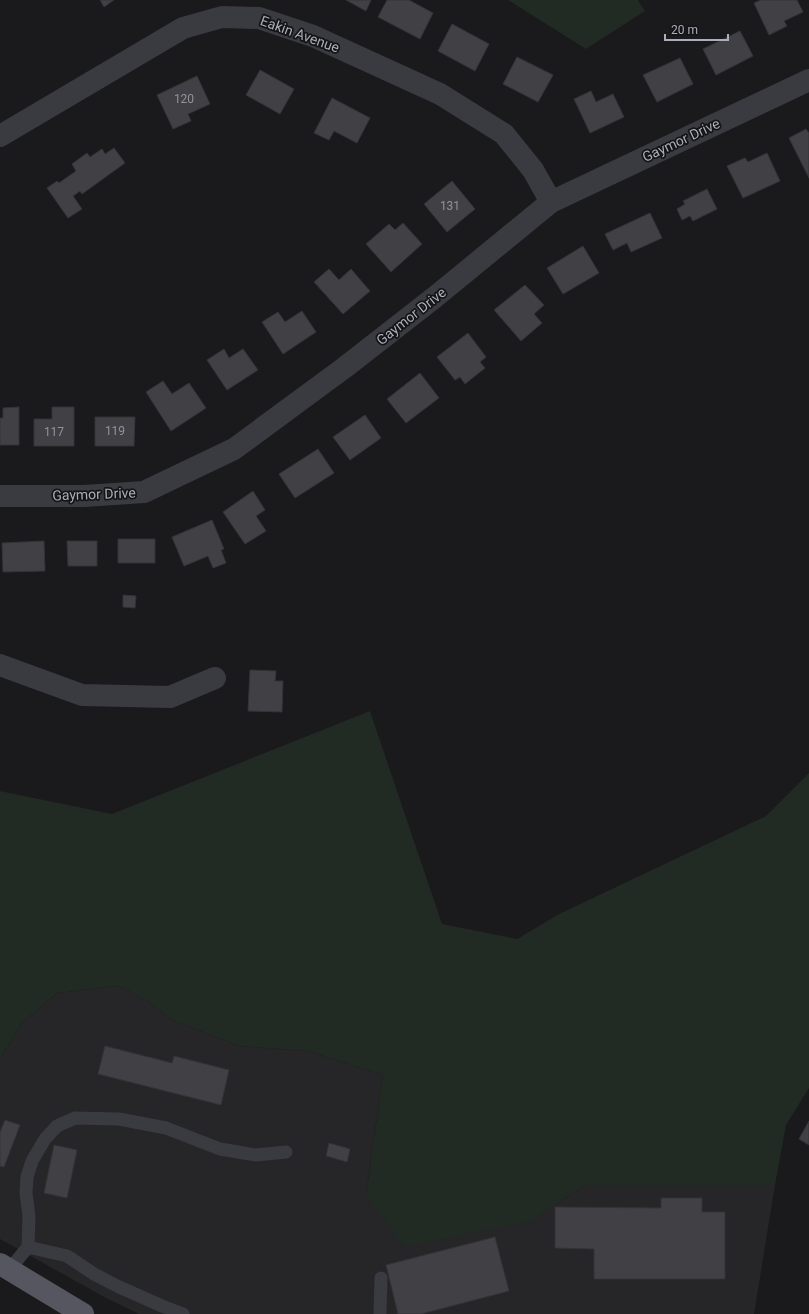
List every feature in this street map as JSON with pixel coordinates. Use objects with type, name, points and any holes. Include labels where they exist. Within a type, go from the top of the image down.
[{"type":"main road","points":[[5,1267],[83,1314]]},
{"type":"street","name":"Eakin Avenue","points":[[0,136],[183,28],[222,16],[259,18],[313,36],[440,94],[504,134],[534,170],[551,202]]},
{"type":"street","name":"Gaymor Drive","points":[[0,496],[84,496],[144,492],[234,449],[344,368],[435,297],[551,202],[809,80]]},
{"type":"street","points":[[0,665],[82,694],[170,697],[215,678]]},
{"type":"lane","points":[[5,1267],[28,1247],[29,1216],[26,1193],[27,1177],[30,1167],[45,1139],[57,1126],[75,1118],[118,1119],[166,1128],[220,1149],[256,1156],[286,1152]]},
{"type":"lane","points":[[28,1247],[67,1256],[94,1274],[117,1286],[183,1314]]},
{"type":"lane","points":[[380,1314],[381,1278]]},
{"type":"shaded area","points":[[508,0],[638,0],[645,11],[586,49]]},
{"type":"shaded area","points":[[370,711],[442,924],[517,939],[559,914],[766,816],[809,773],[809,1088],[786,1125],[775,1185],[586,1185],[560,1201],[534,1220],[405,1247],[366,1195],[383,1075],[308,1051],[239,1046],[170,1019],[146,1000],[119,986],[57,993],[22,1023],[0,1059],[0,791],[112,814]]},
{"type":"shaded area","points":[[119,986],[146,1000],[170,1019],[239,1046],[308,1051],[383,1075],[366,1195],[560,1201],[586,1185],[775,1185],[754,1314],[139,1314],[106,1298],[0,1239],[0,1059],[22,1023],[57,993]]},
{"type":"building","points":[[100,0],[114,0],[104,7]]},
{"type":"building","points":[[346,0],[371,0],[366,11]]},
{"type":"building","points":[[387,0],[409,0],[433,13],[420,39],[378,17]]},
{"type":"building","points":[[761,0],[797,0],[803,12],[784,21],[787,26],[769,35],[754,3]]},
{"type":"building","points":[[452,24],[489,44],[475,71],[438,51]]},
{"type":"building","points":[[740,31],[753,56],[716,75],[703,49]]},
{"type":"building","points":[[517,57],[553,75],[538,102],[503,84]]},
{"type":"building","points":[[680,58],[693,84],[657,102],[643,75]]},
{"type":"building","points":[[260,70],[294,89],[280,114],[246,95]]},
{"type":"building","points":[[197,76],[210,104],[188,114],[191,121],[173,129],[157,95]]},
{"type":"building","points":[[591,91],[596,102],[613,94],[624,117],[590,133],[574,99]]},
{"type":"building","points":[[332,98],[370,118],[357,143],[334,131],[329,140],[314,133]]},
{"type":"building","points":[[806,129],[809,133],[809,178],[789,138]]},
{"type":"building","points":[[114,148],[125,163],[82,194],[80,191],[73,196],[82,209],[68,218],[47,188],[57,181],[59,183],[76,171],[72,164],[87,153],[90,157],[102,149],[105,154]]},
{"type":"building","points":[[767,153],[780,181],[743,198],[727,166],[745,158],[748,162]]},
{"type":"building","points":[[452,181],[475,209],[447,232],[424,204]]},
{"type":"building","points":[[707,189],[717,209],[693,221],[690,216],[682,220],[677,209],[685,204],[683,201]]},
{"type":"building","points":[[650,213],[662,238],[631,252],[627,243],[613,250],[605,234]]},
{"type":"building","points":[[403,223],[422,244],[391,272],[366,244],[389,224],[395,230]]},
{"type":"building","points":[[583,246],[599,273],[563,294],[547,268]]},
{"type":"building","points":[[329,269],[339,280],[351,269],[370,291],[343,314],[314,282]]},
{"type":"building","points":[[525,285],[544,305],[534,314],[542,323],[521,341],[494,310]]},
{"type":"building","points":[[302,311],[316,332],[283,354],[262,322],[278,312],[285,322]]},
{"type":"building","points":[[468,333],[486,357],[480,362],[485,368],[465,384],[460,377],[455,380],[437,357]]},
{"type":"building","points":[[224,349],[229,358],[243,349],[258,370],[227,390],[207,360]]},
{"type":"building","points":[[420,373],[439,398],[406,423],[387,399]]},
{"type":"building","points":[[163,381],[172,394],[189,383],[206,408],[171,431],[146,392]]},
{"type":"building","points":[[19,407],[19,445],[0,445],[0,418],[3,418],[3,408]]},
{"type":"building","points":[[52,407],[74,407],[74,446],[34,446],[34,419],[52,419]]},
{"type":"building","points":[[365,415],[381,438],[350,460],[333,437]]},
{"type":"building","points":[[95,417],[135,417],[134,446],[95,446]]},
{"type":"building","points":[[318,449],[334,473],[295,498],[279,474]]},
{"type":"building","points":[[253,491],[265,510],[256,516],[266,531],[245,544],[223,512]]},
{"type":"building","points":[[212,520],[224,549],[221,550],[226,563],[213,568],[208,556],[184,566],[172,537]]},
{"type":"building","points":[[118,539],[155,539],[155,563],[118,563]]},
{"type":"building","points":[[44,541],[45,571],[3,572],[2,543]]},
{"type":"building","points":[[67,541],[97,541],[97,566],[68,566]]},
{"type":"building","points":[[123,595],[136,596],[135,608],[123,607]]},
{"type":"building","points":[[250,670],[276,671],[275,681],[283,681],[282,712],[248,711]]},
{"type":"building","points":[[105,1046],[172,1063],[174,1056],[229,1070],[221,1105],[98,1074]]},
{"type":"building","points":[[5,1120],[20,1125],[4,1167],[0,1166],[0,1132]]},
{"type":"building","points":[[809,1121],[809,1145],[799,1139]]},
{"type":"building","points":[[329,1143],[350,1149],[347,1162],[326,1156]]},
{"type":"building","points":[[54,1145],[77,1150],[67,1198],[44,1193]]},
{"type":"building","points":[[661,1198],[702,1198],[702,1212],[725,1212],[725,1279],[594,1279],[594,1249],[555,1248],[555,1207],[661,1208]]},
{"type":"building","points":[[495,1237],[509,1291],[421,1314],[398,1314],[386,1265]]}]
